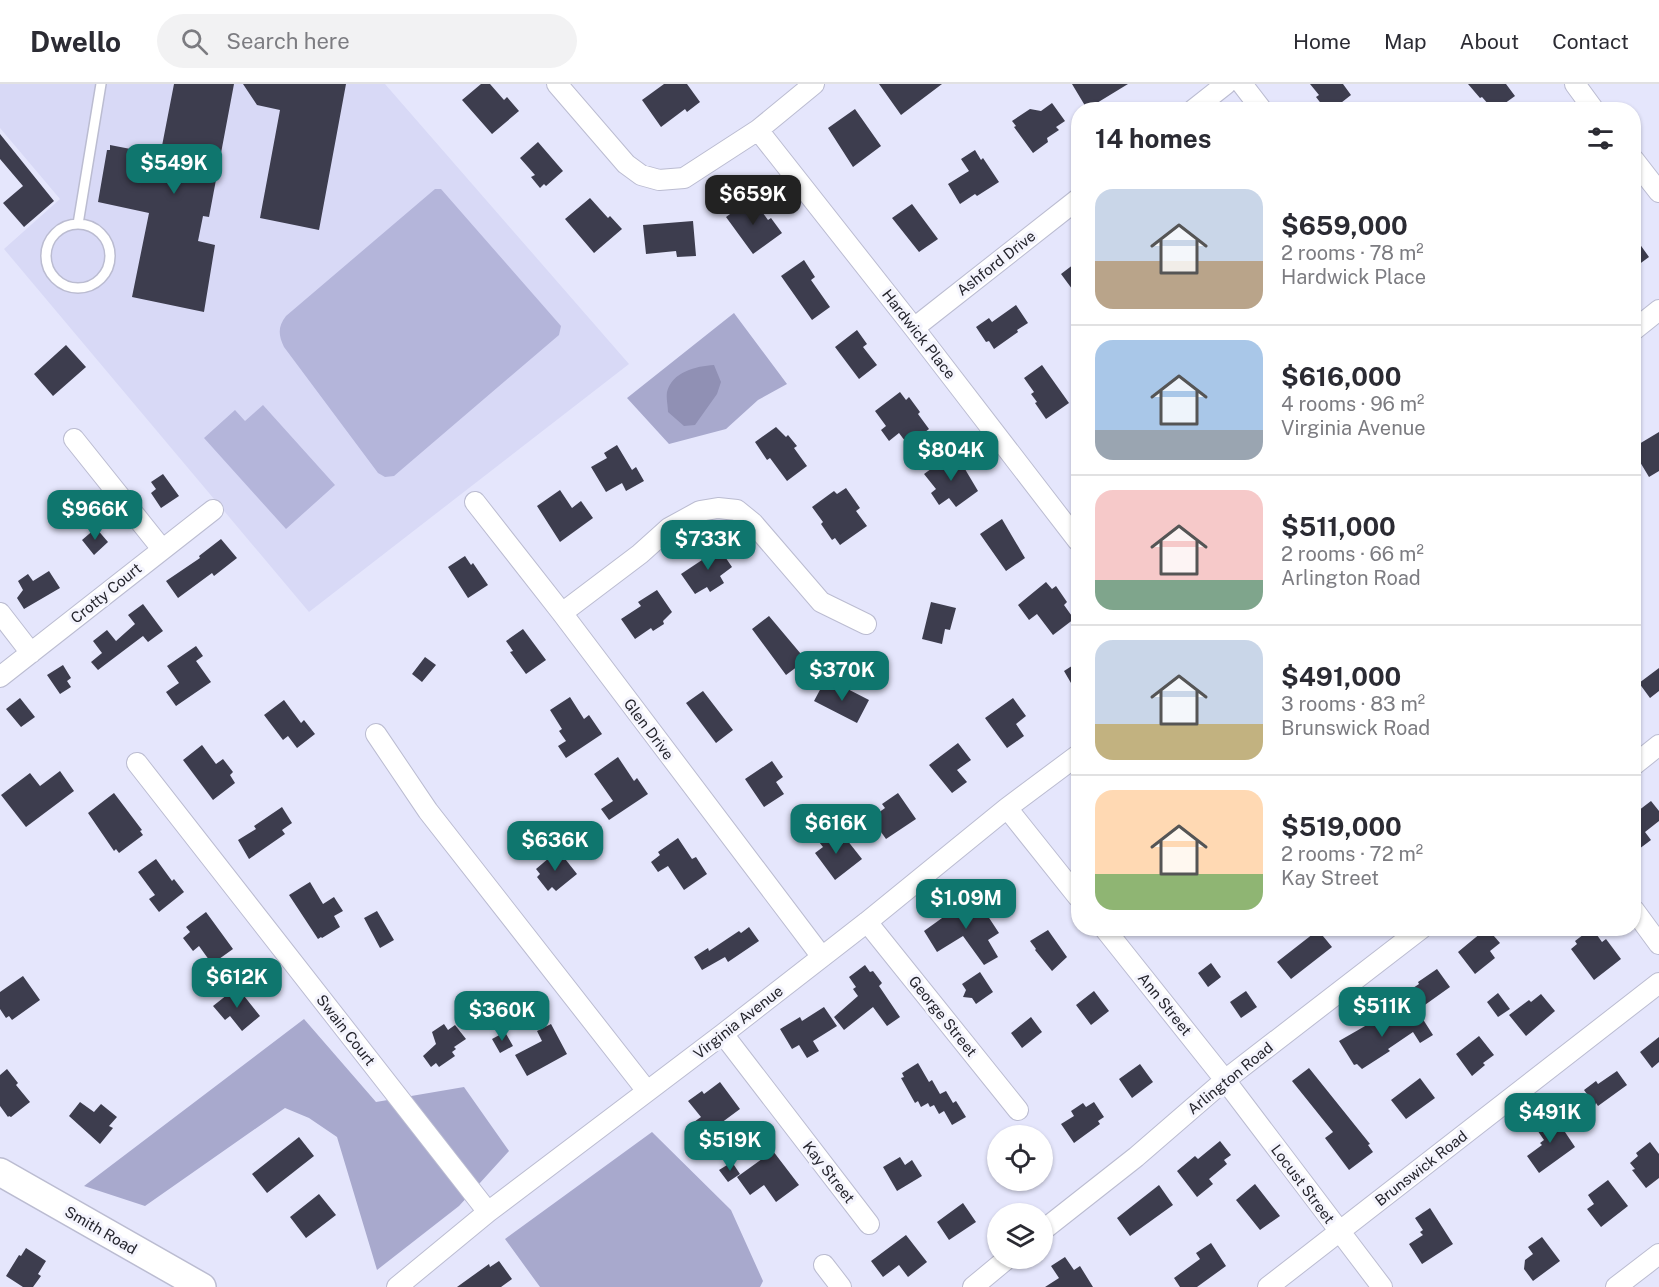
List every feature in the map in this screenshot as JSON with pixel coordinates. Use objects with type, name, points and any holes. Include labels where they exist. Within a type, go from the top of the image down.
[{"type":"street","points":[[557,84],[626,164],[641,175],[659,180],[684,178],[758,130],[814,84]]},
{"type":"street","points":[[1203,102],[1226,84]]},
{"type":"street","points":[[1242,84],[1256,102]]},
{"type":"street","points":[[1575,84],[1588,102]]},
{"type":"street","name":"Hardwick Place","points":[[758,130],[1071,532]]},
{"type":"street","points":[[1641,169],[1659,192]]},
{"type":"street","name":"Ashford Drive","points":[[914,328],[1071,205]]},
{"type":"street","points":[[1641,324],[1659,310]]},
{"type":"street","points":[[74,439],[162,549]]},
{"type":"street","name":"Glen Drive","points":[[475,502],[562,613],[822,957]]},
{"type":"street","points":[[562,613],[640,554],[669,528],[700,512],[718,508],[737,510],[753,523],[821,602],[866,624]]},
{"type":"street","name":"Crotty Court","points":[[0,678],[213,510]]},
{"type":"street","points":[[0,613],[31,653]]},
{"type":"street","points":[[376,734],[428,811],[647,1091]]},
{"type":"street","points":[[1641,759],[1659,745]]},
{"type":"street","name":"Virginia Avenue","points":[[397,1287],[488,1212],[723,1034],[867,922],[1007,808],[1071,760]]},
{"type":"street","name":"Swain Court","points":[[137,763],[488,1212]]},
{"type":"street","points":[[1007,808],[1071,888]]},
{"type":"street","points":[[1641,920],[1659,944]]},
{"type":"street","name":"George Street","points":[[867,922],[1018,1110]]},
{"type":"street","name":"Ann Street","points":[[1110,936],[1225,1080]]},
{"type":"street","name":"Arlington Road","points":[[1053,1223],[1136,1157],[1225,1080],[1412,936]]},
{"type":"street","name":"Brunswick Road","points":[[1268,1287],[1659,983]]},
{"type":"street","name":"Kay Street","points":[[723,1034],[869,1224]]},
{"type":"street","name":"Locust Street","points":[[1225,1080],[1382,1287]]},
{"type":"street","name":"Smith Road","points":[[0,1172],[202,1287]]},
{"type":"street","points":[[1616,1287],[1659,1254]]},
{"type":"street","points":[[824,1265],[841,1287]]},
{"type":"street","points":[[973,1287],[995,1269]]},
{"type":"lane","points":[[78,224],[101,84]]},
{"type":"lane","points":[[78,224],[97,230],[106,239],[111,253],[109,268],[103,278],[92,286],[78,289],[62,284],[51,274],[46,263],[47,248],[56,232],[66,226],[78,224]]},
{"type":"shaded area","points":[[0,84],[385,84],[629,364],[309,612],[4,249],[60,199],[0,128]]},
{"type":"shaded area","points":[[435,189],[441,189],[561,326],[559,335],[394,476],[385,477],[378,473],[284,347],[280,327],[286,316]]},
{"type":"shaded area","points":[[734,313],[787,384],[758,400],[726,429],[669,444],[627,398]]},
{"type":"shaded area","points":[[714,365],[721,382],[717,394],[695,425],[684,426],[668,412],[667,392],[670,385],[674,379],[686,371]]},
{"type":"shaded area","points":[[263,405],[335,485],[286,529],[204,438],[235,410],[245,421]]},
{"type":"shaded area","points":[[304,1019],[376,1102],[464,1087],[509,1151],[459,1206],[377,1270],[337,1137],[309,1118],[285,1108],[145,1206],[84,1186]]},
{"type":"shaded area","points":[[652,1132],[731,1210],[763,1281],[760,1287],[540,1287],[505,1239]]},
{"type":"building","points":[[174,84],[234,84],[209,217],[203,216],[198,241],[215,245],[204,312],[132,297],[149,213],[98,202],[107,150],[110,150],[110,145],[146,152],[147,148],[161,151]]},
{"type":"building","points":[[243,84],[346,84],[319,230],[260,218],[280,110],[257,105]]},
{"type":"building","points":[[481,84],[490,84],[504,100],[507,97],[519,111],[492,134],[462,100]]},
{"type":"building","points":[[664,84],[687,84],[700,102],[687,112],[685,109],[661,127],[642,100]]},
{"type":"building","points":[[879,84],[942,84],[901,115]]},
{"type":"building","points":[[1072,84],[1128,84],[1098,102],[1083,102]]},
{"type":"building","points":[[1310,84],[1343,84],[1351,95],[1342,102],[1320,102],[1316,97],[1319,95]]},
{"type":"building","points":[[1468,84],[1506,84],[1515,96],[1507,102],[1486,102],[1482,97],[1480,98]]},
{"type":"building","points":[[1052,103],[1065,121],[1056,127],[1059,130],[1047,138],[1048,142],[1033,153],[1012,121],[1030,109],[1041,111]]},
{"type":"building","points":[[855,109],[881,146],[853,167],[828,128]]},
{"type":"building","points":[[0,134],[54,201],[24,227],[3,203],[23,186],[0,159]]},
{"type":"building","points":[[538,142],[563,171],[546,186],[544,184],[540,188],[531,177],[535,175],[520,158]]},
{"type":"building","points":[[975,150],[999,182],[960,204],[948,184],[969,171],[961,159]]},
{"type":"building","points":[[590,198],[608,218],[610,216],[622,229],[594,253],[565,219]]},
{"type":"building","points":[[752,198],[768,220],[771,218],[782,233],[753,254],[726,217]]},
{"type":"building","points":[[912,204],[938,239],[919,252],[892,218]]},
{"type":"building","points":[[693,221],[696,256],[677,257],[676,251],[646,254],[643,225]]},
{"type":"building","points":[[1641,246],[1649,257],[1641,263]]},
{"type":"building","points":[[804,260],[815,277],[811,280],[830,307],[812,320],[781,276]]},
{"type":"building","points":[[1071,266],[1071,288],[1061,274]]},
{"type":"building","points":[[1016,305],[1028,323],[994,349],[976,327],[989,318],[992,322]]},
{"type":"building","points":[[857,330],[867,344],[863,347],[877,365],[859,379],[835,347]]},
{"type":"building","points":[[66,345],[86,367],[53,396],[34,374]]},
{"type":"building","points":[[1042,365],[1069,403],[1046,419],[1031,394],[1034,392],[1024,378]]},
{"type":"building","points":[[900,392],[906,400],[909,397],[929,429],[908,445],[899,433],[889,441],[881,430],[886,426],[875,411]]},
{"type":"building","points":[[776,427],[786,437],[788,435],[797,446],[794,448],[807,466],[787,481],[770,458],[767,460],[755,442]]},
{"type":"building","points":[[1659,432],[1659,471],[1649,477],[1641,464],[1641,443]]},
{"type":"building","points":[[617,445],[632,470],[636,467],[644,481],[626,491],[622,483],[606,492],[591,467],[607,458],[604,453]]},
{"type":"building","points":[[950,455],[955,462],[959,459],[978,491],[956,507],[949,498],[939,505],[931,493],[936,489],[924,474]]},
{"type":"building","points":[[163,474],[179,496],[161,508],[151,493],[156,489],[151,482]]},
{"type":"building","points":[[846,488],[860,508],[856,511],[867,526],[840,545],[835,538],[832,540],[812,507],[834,491],[837,494]]},
{"type":"building","points":[[560,490],[572,508],[581,501],[593,518],[560,542],[537,506]]},
{"type":"building","points":[[1002,519],[1025,558],[1006,571],[980,534]]},
{"type":"building","points":[[96,528],[108,542],[94,555],[82,540]]},
{"type":"building","points":[[221,539],[237,558],[214,576],[212,573],[178,598],[166,581],[200,558],[199,556]]},
{"type":"building","points":[[717,545],[732,567],[720,576],[724,583],[710,592],[707,587],[695,594],[681,574],[705,558],[702,555]]},
{"type":"building","points":[[465,556],[471,565],[473,563],[488,585],[468,598],[448,567]]},
{"type":"building","points":[[49,571],[60,588],[24,609],[17,598],[23,590],[18,581],[28,574],[33,581]]},
{"type":"building","points":[[1046,582],[1052,589],[1056,586],[1067,602],[1064,605],[1071,615],[1071,621],[1053,635],[1037,614],[1029,620],[1018,605]]},
{"type":"building","points":[[657,590],[672,612],[663,621],[664,624],[653,631],[651,628],[635,639],[621,619],[641,606],[638,602]]},
{"type":"building","points":[[931,602],[956,608],[950,630],[945,629],[942,644],[922,639]]},
{"type":"building","points":[[143,604],[163,631],[148,642],[143,636],[98,670],[91,662],[102,653],[93,641],[107,630],[116,641],[135,624],[128,615]]},
{"type":"building","points":[[769,616],[806,660],[786,675],[752,629]]},
{"type":"building","points":[[523,629],[546,660],[526,674],[510,652],[513,651],[506,641]]},
{"type":"building","points":[[196,646],[203,656],[196,661],[211,682],[176,706],[166,692],[179,683],[167,666]]},
{"type":"building","points":[[425,657],[436,665],[422,682],[412,674]]},
{"type":"building","points":[[63,665],[71,678],[67,681],[71,687],[60,694],[47,675]]},
{"type":"building","points":[[1071,666],[1071,683],[1064,671]]},
{"type":"building","points":[[1659,668],[1659,691],[1650,698],[1641,686],[1641,682]]},
{"type":"building","points":[[834,682],[869,700],[857,723],[814,701],[822,686],[830,690]]},
{"type":"building","points":[[703,691],[733,730],[716,743],[686,703]]},
{"type":"building","points":[[570,697],[584,719],[589,715],[602,734],[566,758],[558,746],[566,741],[559,731],[562,729],[550,710]]},
{"type":"building","points":[[20,698],[35,717],[21,727],[6,709]]},
{"type":"building","points":[[1013,698],[1026,716],[1016,724],[1024,736],[1007,748],[985,718]]},
{"type":"building","points":[[284,700],[301,723],[304,720],[315,734],[297,748],[288,736],[283,740],[264,715]]},
{"type":"building","points":[[958,743],[971,760],[957,770],[967,782],[952,793],[929,765]]},
{"type":"building","points":[[202,745],[216,764],[223,759],[233,772],[230,775],[235,783],[213,800],[183,760]]},
{"type":"building","points":[[618,757],[634,781],[637,778],[648,794],[609,820],[601,809],[613,801],[594,774]]},
{"type":"building","points":[[772,761],[783,777],[776,782],[784,794],[764,807],[745,779]]},
{"type":"building","points":[[60,771],[74,791],[26,827],[1,795],[30,773],[40,786]]},
{"type":"building","points":[[114,793],[142,830],[140,831],[143,835],[119,853],[116,849],[114,851],[88,813]]},
{"type":"building","points":[[898,793],[916,819],[886,839],[871,818],[885,808],[882,804]]},
{"type":"building","points":[[1651,801],[1659,811],[1659,821],[1645,832],[1651,840],[1641,848],[1641,809]]},
{"type":"building","points":[[282,807],[292,823],[282,830],[285,834],[249,859],[238,840],[256,829],[254,826]]},
{"type":"building","points":[[826,829],[839,846],[847,840],[862,859],[835,880],[815,853],[823,847],[815,837]]},
{"type":"building","points":[[678,838],[692,859],[696,857],[707,874],[684,890],[668,866],[658,872],[651,862],[660,855],[658,852]]},
{"type":"building","points":[[556,852],[559,857],[562,855],[577,874],[556,891],[552,887],[548,891],[537,877],[540,874],[536,869]]},
{"type":"building","points":[[156,859],[172,881],[174,879],[184,892],[159,912],[149,899],[155,895],[138,872]]},
{"type":"building","points":[[310,882],[323,904],[334,897],[343,911],[334,916],[340,927],[318,939],[289,895]]},
{"type":"building","points":[[974,895],[999,933],[988,940],[998,957],[984,965],[963,936],[937,952],[924,931]]},
{"type":"building","points":[[377,911],[394,940],[380,948],[364,918]]},
{"type":"building","points":[[206,912],[233,949],[212,964],[199,946],[193,951],[183,938],[190,932],[186,927]]},
{"type":"building","points":[[749,927],[759,941],[728,962],[725,957],[702,970],[694,957],[708,948],[709,951]]},
{"type":"building","points":[[1048,930],[1067,957],[1052,971],[1030,941]]},
{"type":"building","points":[[1310,936],[1323,936],[1332,947],[1291,979],[1277,962]]},
{"type":"building","points":[[1477,936],[1494,936],[1500,943],[1490,951],[1495,958],[1475,974],[1458,952]]},
{"type":"building","points":[[1582,936],[1598,936],[1602,942],[1606,939],[1621,959],[1594,980],[1571,949],[1577,944],[1575,941]]},
{"type":"building","points":[[1211,963],[1221,977],[1208,987],[1198,973]]},
{"type":"building","points":[[865,965],[882,983],[879,986],[900,1017],[887,1026],[873,1007],[844,1030],[834,1017],[858,996],[853,989],[856,987],[849,977]]},
{"type":"building","points":[[1437,969],[1450,987],[1422,1007],[1410,990]]},
{"type":"building","points":[[980,972],[993,992],[976,1004],[972,998],[963,997],[966,990],[962,984]]},
{"type":"building","points":[[23,976],[40,1000],[12,1020],[9,1016],[6,1018],[0,1009],[0,992]]},
{"type":"building","points":[[237,987],[260,1016],[242,1031],[230,1016],[225,1020],[213,1006]]},
{"type":"building","points":[[1094,991],[1109,1011],[1091,1025],[1076,1005]]},
{"type":"building","points":[[1246,991],[1257,1007],[1241,1018],[1230,1002]]},
{"type":"building","points":[[1498,993],[1510,1009],[1498,1017],[1487,1002]]},
{"type":"building","points":[[1541,994],[1555,1011],[1526,1036],[1509,1015]]},
{"type":"building","points":[[824,1007],[837,1026],[813,1041],[819,1051],[807,1058],[799,1045],[792,1049],[780,1029],[800,1017],[802,1021]]},
{"type":"building","points":[[1417,1010],[1433,1035],[1420,1043],[1413,1032],[1388,1049],[1390,1051],[1362,1069],[1357,1064],[1354,1065],[1339,1041],[1386,1014],[1392,1023],[1397,1020],[1399,1023]]},
{"type":"building","points":[[1031,1017],[1042,1032],[1022,1048],[1011,1033]]},
{"type":"building","points":[[444,1024],[448,1030],[455,1025],[466,1039],[454,1047],[456,1049],[452,1052],[455,1056],[439,1067],[436,1063],[431,1067],[423,1056],[436,1044],[432,1032]]},
{"type":"building","points":[[551,1024],[567,1054],[527,1076],[515,1055],[542,1041],[537,1031]]},
{"type":"building","points":[[505,1032],[513,1046],[500,1053],[492,1039]]},
{"type":"building","points":[[1479,1036],[1494,1055],[1483,1063],[1485,1065],[1472,1076],[1456,1054]]},
{"type":"building","points":[[1659,1037],[1659,1062],[1652,1068],[1640,1052]]},
{"type":"building","points":[[918,1063],[929,1082],[932,1080],[940,1094],[946,1091],[953,1103],[956,1101],[966,1117],[952,1125],[944,1111],[939,1114],[934,1105],[930,1107],[928,1103],[921,1107],[918,1101],[915,1103],[901,1078],[904,1077],[902,1073]]},
{"type":"building","points":[[1140,1064],[1153,1082],[1132,1098],[1119,1079]]},
{"type":"building","points":[[1309,1068],[1370,1144],[1368,1145],[1373,1152],[1349,1170],[1325,1138],[1333,1132],[1292,1081]]},
{"type":"building","points":[[7,1069],[30,1102],[11,1117],[8,1117],[0,1106],[0,1075]]},
{"type":"building","points":[[1617,1071],[1627,1085],[1598,1106],[1596,1103],[1595,1105],[1584,1090],[1596,1081],[1598,1084]]},
{"type":"building","points":[[1420,1078],[1435,1098],[1406,1119],[1391,1100]]},
{"type":"building","points":[[720,1082],[740,1109],[698,1140],[688,1126],[701,1117],[688,1101],[702,1091],[704,1094]]},
{"type":"building","points":[[80,1102],[94,1112],[101,1104],[117,1117],[109,1126],[113,1128],[100,1144],[69,1116]]},
{"type":"building","points":[[1094,1102],[1104,1117],[1098,1121],[1100,1124],[1074,1143],[1061,1124],[1074,1116],[1071,1111],[1083,1103],[1086,1107]]},
{"type":"building","points":[[1553,1114],[1575,1147],[1539,1173],[1527,1156],[1542,1145],[1540,1143],[1544,1140],[1535,1127]]},
{"type":"building","points":[[299,1137],[314,1156],[267,1193],[252,1174]]},
{"type":"building","points":[[1220,1141],[1231,1155],[1224,1160],[1227,1164],[1209,1179],[1213,1184],[1197,1197],[1177,1171],[1195,1156],[1198,1159]]},
{"type":"building","points":[[1650,1142],[1659,1154],[1659,1178],[1646,1188],[1632,1170],[1635,1169],[1630,1163],[1638,1156],[1636,1153]]},
{"type":"building","points":[[773,1151],[799,1185],[776,1202],[764,1185],[750,1195],[737,1177]]},
{"type":"building","points":[[900,1157],[905,1165],[912,1160],[922,1176],[897,1191],[883,1167]]},
{"type":"building","points":[[732,1162],[740,1174],[728,1182],[719,1170]]},
{"type":"building","points":[[1608,1180],[1628,1206],[1601,1227],[1587,1209],[1594,1204],[1588,1195]]},
{"type":"building","points":[[1255,1184],[1280,1216],[1260,1230],[1236,1200]]},
{"type":"building","points":[[1159,1185],[1173,1205],[1130,1236],[1117,1218]]},
{"type":"building","points":[[319,1194],[336,1215],[306,1238],[290,1217]]},
{"type":"building","points":[[963,1203],[976,1222],[949,1240],[937,1222]]},
{"type":"building","points":[[1430,1208],[1453,1244],[1422,1264],[1409,1244],[1423,1235],[1420,1232],[1423,1230],[1415,1218]]},
{"type":"building","points":[[906,1235],[927,1262],[908,1277],[899,1265],[883,1277],[871,1261]]},
{"type":"building","points":[[1542,1237],[1560,1261],[1533,1281],[1524,1269],[1525,1260],[1533,1254],[1528,1247]]},
{"type":"building","points":[[1211,1243],[1226,1266],[1197,1287],[1180,1287],[1174,1278],[1200,1259],[1196,1253]]},
{"type":"building","points":[[26,1248],[46,1261],[38,1274],[41,1276],[33,1287],[23,1287],[6,1276]]},
{"type":"building","points":[[1065,1257],[1074,1270],[1080,1266],[1093,1287],[1045,1287],[1059,1278],[1053,1265]]},
{"type":"building","points":[[499,1261],[512,1279],[501,1287],[457,1287],[489,1264],[490,1267]]}]
